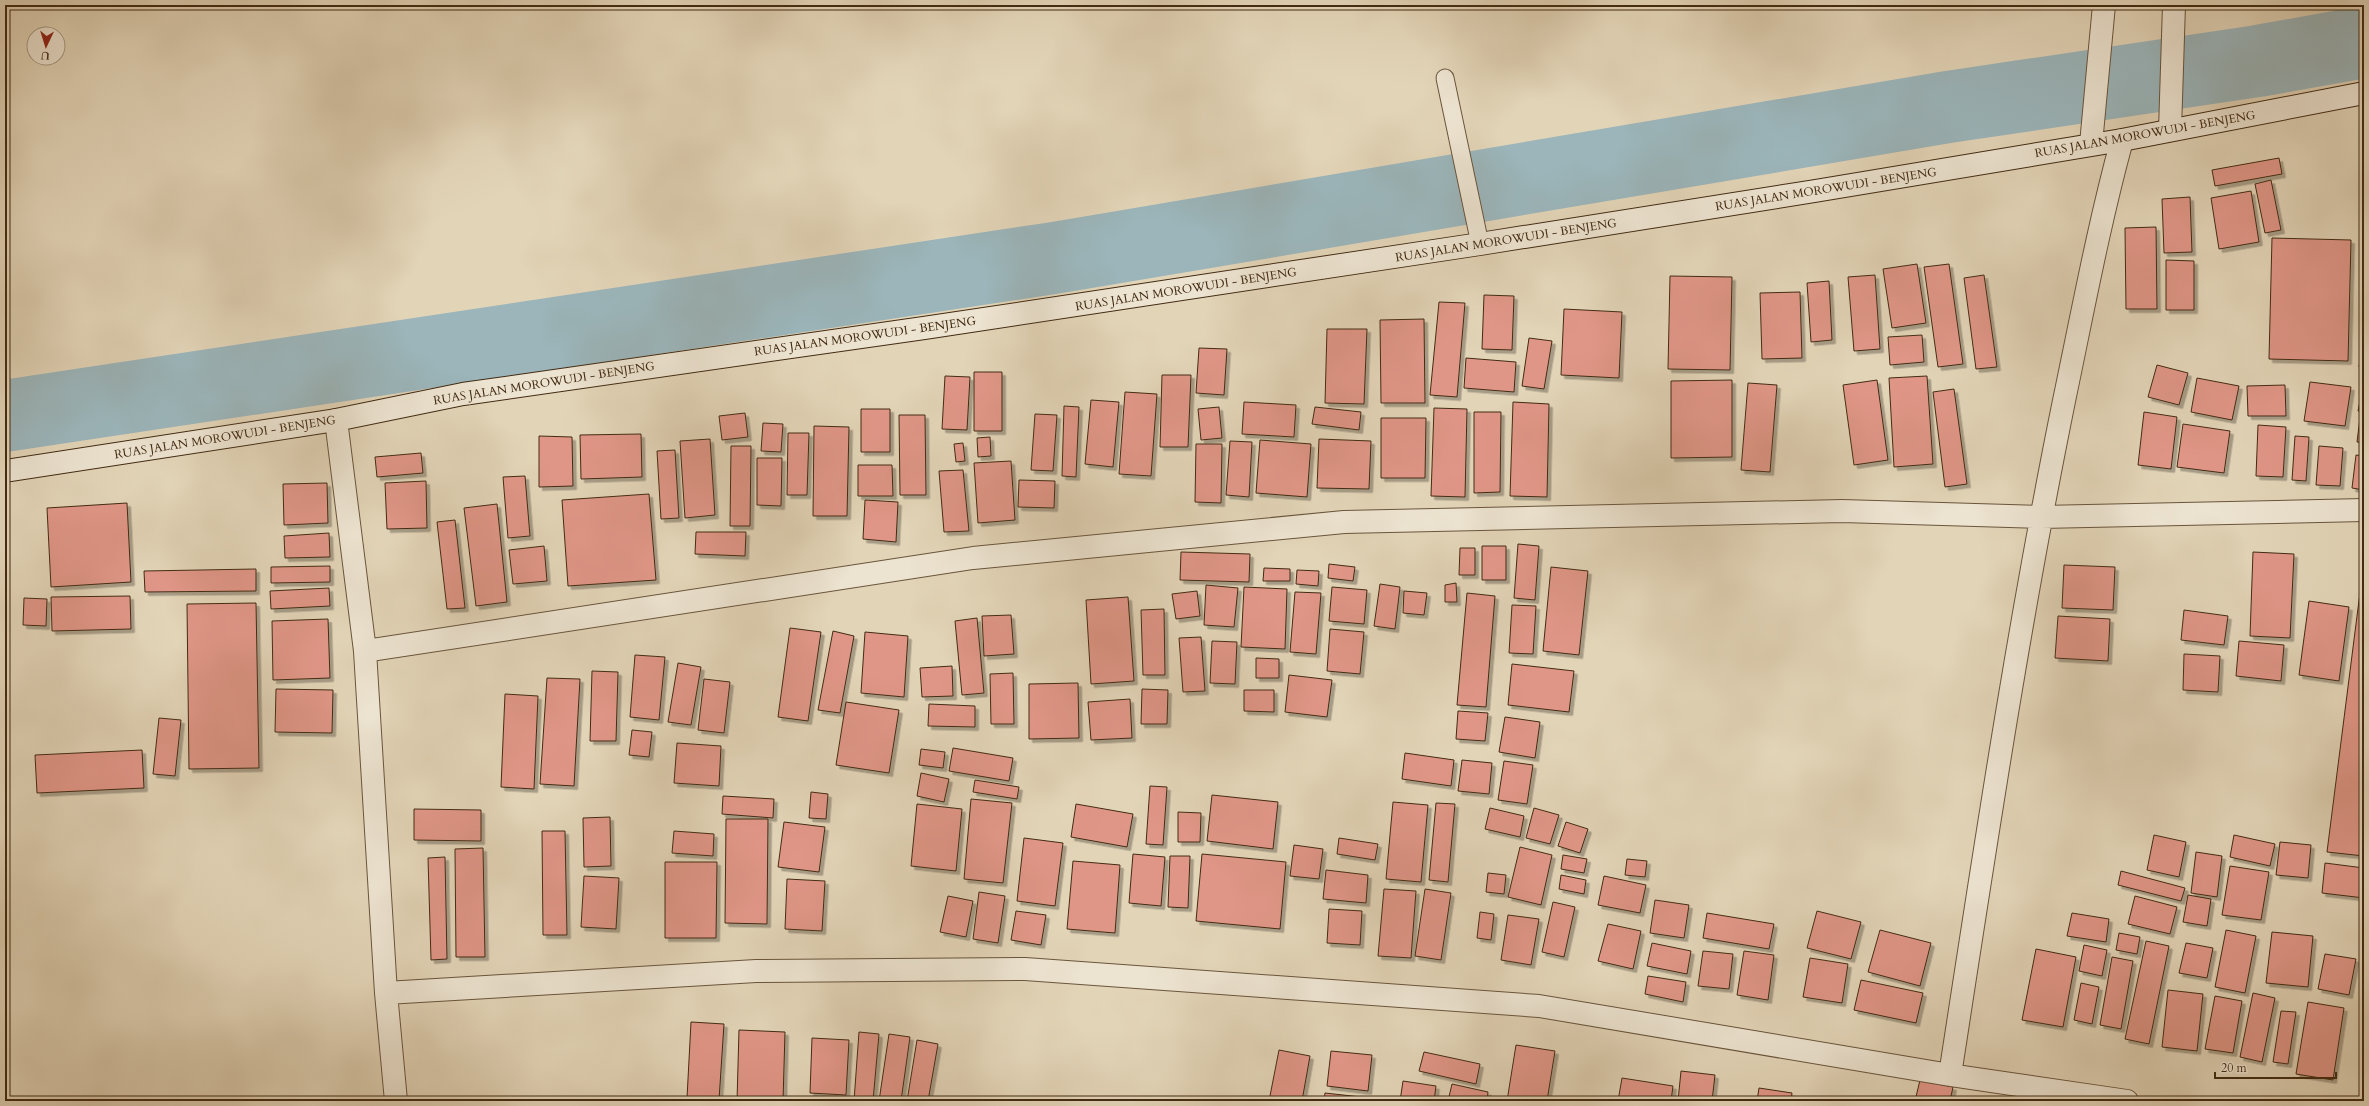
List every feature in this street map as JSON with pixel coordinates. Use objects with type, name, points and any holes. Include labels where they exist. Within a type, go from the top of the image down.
[{"type":"street","points":[[2091,144],[2104,5]]},
{"type":"street","points":[[2170,130],[2174,5]]},
{"type":"street","name":"RUAS JALAN MOROWUDI - BENJENG","points":[[5,471],[336,420],[471,393],[924,328],[1480,244],[2122,140],[2364,93]]},
{"type":"street","points":[[1950,1075],[2012,676],[2040,517],[2104,203],[2122,140]]},
{"type":"street","points":[[336,420],[365,651],[386,993],[396,1101]]},
{"type":"street","points":[[365,651],[973,558],[1344,522],[1842,511],[2040,517],[2364,510]]},
{"type":"street","points":[[386,993],[756,971],[1025,969],[1538,1006],[1950,1075],[2127,1101]]},
{"type":"lane","points":[[1445,78],[1480,244]]},
{"type":"building","points":[[2279,158],[2282,174],[2215,186],[2212,170]]},
{"type":"building","points":[[2361,168],[2364,168],[2364,204],[2361,204]]},
{"type":"building","points":[[2271,180],[2281,230],[2265,233],[2255,184]]},
{"type":"building","points":[[2251,191],[2259,242],[2219,249],[2211,198]]},
{"type":"building","points":[[2190,197],[2192,252],[2164,253],[2162,199]]},
{"type":"building","points":[[2156,227],[2157,309],[2126,309],[2125,228]]},
{"type":"building","points":[[2272,238],[2351,240],[2348,361],[2269,359]]},
{"type":"building","points":[[2166,260],[2194,261],[2194,310],[2166,310]]},
{"type":"building","points":[[1917,264],[1926,323],[1892,328],[1883,269]]},
{"type":"building","points":[[1949,264],[1963,364],[1938,367],[1924,267]]},
{"type":"building","points":[[1875,275],[1880,349],[1854,351],[1848,277]]},
{"type":"building","points":[[1984,275],[1997,367],[1976,369],[1964,278]]},
{"type":"building","points":[[1670,276],[1732,277],[1730,370],[1668,369]]},
{"type":"building","points":[[1829,281],[1832,340],[1811,342],[1807,283]]},
{"type":"building","points":[[1800,292],[1802,358],[1762,359],[1760,293]]},
{"type":"building","points":[[1484,295],[1514,296],[1512,350],[1482,349]]},
{"type":"building","points":[[1439,302],[1465,303],[1457,397],[1430,395]]},
{"type":"building","points":[[1564,309],[1622,312],[1619,378],[1561,375]]},
{"type":"building","points":[[1424,319],[1425,403],[1381,403],[1380,320]]},
{"type":"building","points":[[1327,329],[1367,329],[1364,404],[1325,403]]},
{"type":"building","points":[[2364,329],[2364,367],[2359,367]]},
{"type":"building","points":[[1922,335],[1924,362],[1890,365],[1888,337]]},
{"type":"building","points":[[1529,338],[1552,341],[1544,389],[1522,386]]},
{"type":"building","points":[[1199,348],[1227,349],[1224,395],[1196,393]]},
{"type":"building","points":[[1466,358],[1516,362],[1514,392],[1464,388]]},
{"type":"building","points":[[2157,365],[2188,373],[2179,405],[2148,397]]},
{"type":"building","points":[[974,372],[1002,372],[1002,431],[974,431]]},
{"type":"building","points":[[1162,375],[1191,375],[1188,447],[1160,447]]},
{"type":"building","points":[[945,376],[970,377],[967,430],[942,429]]},
{"type":"building","points":[[1927,376],[1933,464],[1894,467],[1889,378]]},
{"type":"building","points":[[2197,378],[2239,386],[2232,420],[2191,412]]},
{"type":"building","points":[[1732,380],[1732,457],[1671,458],[1671,381]]},
{"type":"building","points":[[1877,380],[1888,460],[1854,465],[1843,385]]},
{"type":"building","points":[[2310,382],[2351,387],[2345,426],[2304,421]]},
{"type":"building","points":[[1748,383],[1777,385],[1770,472],[1741,470]]},
{"type":"building","points":[[2285,385],[2286,416],[2248,416],[2247,386]]},
{"type":"building","points":[[1954,389],[1967,484],[1945,487],[1933,392]]},
{"type":"building","points":[[2362,390],[2364,390],[2364,412],[2358,411]]},
{"type":"building","points":[[1125,392],[1157,394],[1151,476],[1119,474]]},
{"type":"building","points":[[1091,400],[1119,402],[1113,467],[1085,464]]},
{"type":"building","points":[[1244,402],[1296,405],[1294,437],[1242,434]]},
{"type":"building","points":[[1513,402],[1549,404],[1547,497],[1510,496]]},
{"type":"building","points":[[1064,406],[1079,407],[1076,477],[1062,476]]},
{"type":"building","points":[[1219,407],[1222,438],[1201,440],[1198,409]]},
{"type":"building","points":[[1315,407],[1361,412],[1359,430],[1312,424]]},
{"type":"building","points":[[1434,408],[1467,409],[1465,497],[1431,496]]},
{"type":"building","points":[[861,409],[890,409],[890,452],[861,452]]},
{"type":"building","points":[[1474,412],[1501,412],[1500,492],[1474,493]]},
{"type":"building","points":[[2144,412],[2177,417],[2171,469],[2138,465]]},
{"type":"building","points":[[745,413],[748,437],[722,440],[719,416]]},
{"type":"building","points":[[1035,414],[1057,415],[1053,471],[1031,470]]},
{"type":"building","points":[[899,415],[925,415],[926,495],[900,495]]},
{"type":"building","points":[[1381,418],[1426,418],[1425,478],[1381,478]]},
{"type":"building","points":[[2360,418],[2364,418],[2364,443],[2357,442]]},
{"type":"building","points":[[763,423],[783,424],[781,452],[761,451]]},
{"type":"building","points":[[2183,424],[2230,431],[2224,473],[2177,467]]},
{"type":"building","points":[[2258,425],[2286,427],[2283,477],[2256,476]]},
{"type":"building","points":[[814,426],[849,427],[847,516],[813,516]]},
{"type":"building","points":[[788,433],[809,433],[807,495],[787,495]]},
{"type":"building","points":[[641,434],[642,477],[581,479],[580,435]]},
{"type":"building","points":[[539,436],[572,437],[573,486],[539,487]]},
{"type":"building","points":[[2295,436],[2309,437],[2306,481],[2292,480]]},
{"type":"building","points":[[990,437],[991,456],[978,457],[977,438]]},
{"type":"building","points":[[710,439],[715,515],[685,518],[680,441]]},
{"type":"building","points":[[1319,439],[1371,441],[1369,489],[1317,488]]},
{"type":"building","points":[[1260,440],[1311,444],[1307,497],[1256,493]]},
{"type":"building","points":[[1230,441],[1252,442],[1249,497],[1226,495]]},
{"type":"building","points":[[963,443],[965,461],[956,462],[954,444]]},
{"type":"building","points":[[1196,444],[1222,444],[1221,503],[1195,502]]},
{"type":"building","points":[[731,446],[751,446],[750,526],[730,526]]},
{"type":"building","points":[[2319,446],[2343,448],[2340,486],[2316,485]]},
{"type":"building","points":[[675,450],[679,518],[661,519],[657,451]]},
{"type":"building","points":[[421,453],[423,473],[377,477],[375,457]]},
{"type":"building","points":[[2356,455],[2364,456],[2364,490],[2352,488]]},
{"type":"building","points":[[757,458],[782,458],[781,506],[757,505]]},
{"type":"building","points":[[1011,461],[1015,520],[978,523],[974,463]]},
{"type":"building","points":[[858,465],[892,465],[893,496],[858,496]]},
{"type":"building","points":[[963,470],[969,531],[944,532],[939,471]]},
{"type":"building","points":[[525,476],[530,536],[508,538],[503,477]]},
{"type":"building","points":[[1019,480],[1055,481],[1054,508],[1018,507]]},
{"type":"building","points":[[426,481],[427,528],[387,529],[385,483]]},
{"type":"building","points":[[327,483],[328,523],[284,525],[283,484]]},
{"type":"building","points":[[649,494],[656,580],[568,586],[562,500]]},
{"type":"building","points":[[865,500],[898,502],[896,542],[863,539]]},
{"type":"building","points":[[127,503],[131,582],[51,587],[47,508]]},
{"type":"building","points":[[497,504],[507,602],[476,606],[464,508]]},
{"type":"building","points":[[455,520],[465,608],[447,609],[437,522]]},
{"type":"building","points":[[696,532],[746,532],[745,556],[695,554]]},
{"type":"building","points":[[329,533],[330,557],[285,558],[284,536]]},
{"type":"building","points":[[1518,544],[1539,546],[1535,600],[1514,598]]},
{"type":"building","points":[[544,546],[547,581],[513,584],[509,550]]},
{"type":"building","points":[[1482,546],[1506,546],[1506,580],[1482,580]]},
{"type":"building","points":[[1460,548],[1475,548],[1475,575],[1459,575]]},
{"type":"building","points":[[1181,552],[1250,554],[1249,582],[1180,580]]},
{"type":"building","points":[[2253,552],[2294,554],[2290,638],[2250,636]]},
{"type":"building","points":[[1329,564],[1355,567],[1353,581],[1328,578]]},
{"type":"building","points":[[2064,565],[2115,567],[2113,610],[2062,608]]},
{"type":"building","points":[[330,566],[330,582],[271,583],[271,567]]},
{"type":"building","points":[[1551,567],[1588,571],[1579,655],[1543,651]]},
{"type":"building","points":[[1264,568],[1290,569],[1290,581],[1263,581]]},
{"type":"building","points":[[256,569],[256,591],[145,592],[144,571]]},
{"type":"building","points":[[2364,569],[2364,856],[2327,852]]},
{"type":"building","points":[[1297,570],[1319,571],[1318,586],[1296,584]]},
{"type":"building","points":[[1456,583],[1457,602],[1445,602],[1445,585]]},
{"type":"building","points":[[1380,584],[1400,587],[1395,629],[1374,626]]},
{"type":"building","points":[[1206,585],[1238,588],[1234,627],[1204,625]]},
{"type":"building","points":[[1244,587],[1287,589],[1285,649],[1241,647]]},
{"type":"building","points":[[1332,587],[1367,590],[1364,624],[1329,621]]},
{"type":"building","points":[[329,588],[330,606],[271,609],[270,591]]},
{"type":"building","points":[[1197,591],[1200,616],[1176,619],[1172,594]]},
{"type":"building","points":[[1404,591],[1427,593],[1424,615],[1403,613]]},
{"type":"building","points":[[1295,592],[1321,593],[1316,654],[1290,652]]},
{"type":"building","points":[[1467,593],[1495,596],[1486,707],[1457,705]]},
{"type":"building","points":[[130,596],[131,629],[52,631],[51,597]]},
{"type":"building","points":[[1128,597],[1134,681],[1091,684],[1086,600]]},
{"type":"building","points":[[24,598],[47,599],[46,626],[23,625]]},
{"type":"building","points":[[2309,601],[2349,607],[2339,681],[2299,675]]},
{"type":"building","points":[[256,603],[259,768],[189,769],[187,604]]},
{"type":"building","points":[[1512,605],[1536,606],[1533,654],[1509,653]]},
{"type":"building","points":[[1164,609],[1165,675],[1143,675],[1141,610]]},
{"type":"building","points":[[2184,610],[2228,616],[2224,645],[2181,640]]},
{"type":"building","points":[[1011,615],[1014,654],[984,656],[982,616]]},
{"type":"building","points":[[2058,616],[2110,619],[2108,661],[2055,658]]},
{"type":"building","points":[[977,618],[984,693],[962,695],[955,621]]},
{"type":"building","points":[[328,619],[330,678],[273,680],[272,621]]},
{"type":"building","points":[[790,628],[821,632],[808,721],[778,717]]},
{"type":"building","points":[[1330,629],[1364,632],[1360,674],[1327,671]]},
{"type":"building","points":[[833,631],[854,636],[840,713],[818,710]]},
{"type":"building","points":[[865,632],[908,636],[904,697],[861,693]]},
{"type":"building","points":[[1201,637],[1205,691],[1183,692],[1179,638]]},
{"type":"building","points":[[1212,641],[1237,642],[1235,684],[1210,683]]},
{"type":"building","points":[[2239,641],[2284,645],[2281,681],[2236,676]]},
{"type":"building","points":[[2184,654],[2220,656],[2218,692],[2183,690]]},
{"type":"building","points":[[635,655],[665,657],[659,720],[630,717]]},
{"type":"building","points":[[1256,658],[1279,659],[1279,678],[1256,678]]},
{"type":"building","points":[[678,663],[701,667],[691,725],[668,722]]},
{"type":"building","points":[[1512,664],[1574,671],[1569,712],[1508,705]]},
{"type":"building","points":[[952,666],[953,696],[922,697],[920,668]]},
{"type":"building","points":[[592,671],[618,672],[616,741],[590,741]]},
{"type":"building","points":[[1013,673],[1014,724],[991,724],[990,674]]},
{"type":"building","points":[[1289,675],[1332,680],[1327,717],[1285,712]]},
{"type":"building","points":[[547,678],[580,679],[574,786],[540,784]]},
{"type":"building","points":[[704,679],[730,682],[724,733],[698,730]]},
{"type":"building","points":[[1078,683],[1079,738],[1029,739],[1029,684]]},
{"type":"building","points":[[276,689],[333,690],[332,733],[275,732]]},
{"type":"building","points":[[1142,689],[1168,690],[1167,724],[1141,724]]},
{"type":"building","points":[[1244,690],[1274,690],[1274,712],[1244,711]]},
{"type":"building","points":[[505,694],[538,696],[534,789],[501,787]]},
{"type":"building","points":[[1130,699],[1132,738],[1091,740],[1088,702]]},
{"type":"building","points":[[846,702],[899,710],[889,773],[836,765]]},
{"type":"building","points":[[929,704],[975,706],[975,727],[928,726]]},
{"type":"building","points":[[1458,711],[1488,713],[1485,741],[1456,739]]},
{"type":"building","points":[[1505,717],[1540,722],[1535,758],[1499,752]]},
{"type":"building","points":[[159,718],[181,720],[175,776],[153,774]]},
{"type":"building","points":[[632,730],[652,732],[649,757],[629,755]]},
{"type":"building","points":[[677,743],[721,746],[719,786],[674,783]]},
{"type":"building","points":[[953,748],[1013,758],[1009,781],[949,771]]},
{"type":"building","points":[[921,749],[945,752],[943,768],[919,765]]},
{"type":"building","points":[[142,750],[144,788],[37,793],[35,755]]},
{"type":"building","points":[[1405,753],[1454,760],[1451,786],[1402,779]]},
{"type":"building","points":[[1462,760],[1492,763],[1489,794],[1458,791]]},
{"type":"building","points":[[1504,761],[1533,765],[1527,804],[1498,800]]},
{"type":"building","points":[[921,773],[949,779],[944,802],[917,796]]},
{"type":"building","points":[[975,780],[1019,787],[1017,799],[973,792]]},
{"type":"building","points":[[1150,786],[1167,787],[1163,845],[1146,844]]},
{"type":"building","points":[[811,792],[828,794],[826,819],[809,818]]},
{"type":"building","points":[[1212,795],[1278,802],[1273,849],[1207,841]]},
{"type":"building","points":[[723,796],[774,799],[773,818],[722,814]]},
{"type":"building","points":[[971,799],[1012,803],[1003,883],[964,879]]},
{"type":"building","points":[[1393,802],[1428,805],[1421,882],[1386,879]]},
{"type":"building","points":[[1436,803],[1455,804],[1448,882],[1429,880]]},
{"type":"building","points":[[917,804],[962,809],[956,871],[911,866]]},
{"type":"building","points":[[1076,804],[1133,814],[1127,847],[1071,837]]},
{"type":"building","points":[[1490,808],[1524,816],[1520,837],[1485,829]]},
{"type":"building","points":[[1534,808],[1559,815],[1550,844],[1526,838]]},
{"type":"building","points":[[414,809],[481,810],[481,841],[414,840]]},
{"type":"building","points":[[1178,812],[1201,813],[1200,842],[1178,842]]},
{"type":"building","points":[[610,817],[611,866],[584,867],[583,818]]},
{"type":"building","points":[[726,819],[768,819],[767,924],[725,923]]},
{"type":"building","points":[[784,822],[825,827],[819,872],[778,867]]},
{"type":"building","points":[[1566,822],[1588,829],[1580,853],[1558,846]]},
{"type":"building","points":[[542,831],[565,831],[567,935],[543,935]]},
{"type":"building","points":[[674,831],[714,834],[713,856],[672,853]]},
{"type":"building","points":[[2154,835],[2186,842],[2179,877],[2147,870]]},
{"type":"building","points":[[2234,835],[2275,844],[2270,866],[2230,857]]},
{"type":"building","points":[[1024,838],[1063,843],[1055,906],[1017,901]]},
{"type":"building","points":[[1339,838],[1378,844],[1375,860],[1337,854]]},
{"type":"building","points":[[2280,842],[2311,845],[2308,878],[2276,875]]},
{"type":"building","points":[[1294,845],[1323,849],[1319,879],[1290,876]]},
{"type":"building","points":[[1520,847],[1552,855],[1541,905],[1508,897]]},
{"type":"building","points":[[483,848],[485,957],[456,957],[455,849]]},
{"type":"building","points":[[2196,852],[2222,856],[2217,897],[2191,893]]},
{"type":"building","points":[[1133,854],[1165,857],[1161,906],[1129,903]]},
{"type":"building","points":[[1202,854],[1286,862],[1280,929],[1196,921]]},
{"type":"building","points":[[1563,855],[1587,859],[1584,873],[1561,869]]},
{"type":"building","points":[[1170,856],[1190,856],[1188,908],[1168,907]]},
{"type":"building","points":[[445,857],[447,959],[431,960],[428,858]]},
{"type":"building","points":[[1627,859],[1647,861],[1645,877],[1625,875]]},
{"type":"building","points":[[1073,861],[1120,865],[1115,933],[1067,929]]},
{"type":"building","points":[[665,862],[717,862],[716,938],[665,938]]},
{"type":"building","points":[[2325,863],[2364,868],[2364,898],[2322,893]]},
{"type":"building","points":[[2230,866],[2269,872],[2261,920],[2222,915]]},
{"type":"building","points":[[1326,870],[1368,875],[1366,903],[1323,899]]},
{"type":"building","points":[[2121,871],[2185,888],[2181,901],[2118,885]]},
{"type":"building","points":[[1488,873],[1506,875],[1504,894],[1486,892]]},
{"type":"building","points":[[1561,875],[1586,880],[1584,894],[1559,889]]},
{"type":"building","points":[[584,876],[619,878],[616,929],[581,927]]},
{"type":"building","points":[[1604,876],[1646,885],[1640,913],[1598,905]]},
{"type":"building","points":[[787,879],[825,881],[822,931],[785,929]]},
{"type":"building","points":[[1384,889],[1416,891],[1411,958],[1378,956]]},
{"type":"building","points":[[1425,889],[1451,893],[1441,960],[1415,956]]},
{"type":"building","points":[[979,892],[1005,896],[998,943],[973,939]]},
{"type":"building","points":[[2188,895],[2211,899],[2207,926],[2183,922]]},
{"type":"building","points":[[948,896],[973,901],[966,937],[940,932]]},
{"type":"building","points":[[2135,896],[2177,907],[2170,934],[2128,924]]},
{"type":"building","points":[[1655,900],[1689,905],[1684,938],[1650,933]]},
{"type":"building","points":[[1553,902],[1575,907],[1564,957],[1542,952]]},
{"type":"building","points":[[1329,909],[1362,911],[1360,945],[1327,943]]},
{"type":"building","points":[[1016,911],[1046,915],[1041,945],[1011,940]]},
{"type":"building","points":[[1817,911],[1861,922],[1851,959],[1807,948]]},
{"type":"building","points":[[1480,912],[1494,914],[1491,940],[1477,938]]},
{"type":"building","points":[[1707,913],[1774,924],[1769,949],[1703,938]]},
{"type":"building","points":[[2072,913],[2109,919],[2106,942],[2067,936]]},
{"type":"building","points":[[1508,915],[1539,919],[1531,965],[1501,960]]},
{"type":"building","points":[[1608,924],[1641,931],[1633,969],[1598,961]]},
{"type":"building","points":[[1880,930],[1931,943],[1920,986],[1868,972]]},
{"type":"building","points":[[2226,930],[2256,936],[2245,993],[2215,987]]},
{"type":"building","points":[[2272,932],[2313,936],[2308,987],[2266,983]]},
{"type":"building","points":[[2119,933],[2140,937],[2137,954],[2116,950]]},
{"type":"building","points":[[2146,941],[2169,946],[2149,1044],[2125,1039]]},
{"type":"building","points":[[1652,943],[1691,951],[1687,974],[1647,966]]},
{"type":"building","points":[[2186,943],[2213,948],[2207,978],[2179,973]]},
{"type":"building","points":[[2084,945],[2107,950],[2102,976],[2079,971]]},
{"type":"building","points":[[2036,949],[2076,957],[2063,1027],[2022,1020]]},
{"type":"building","points":[[1703,951],[1733,954],[1729,989],[1698,986]]},
{"type":"building","points":[[1744,951],[1774,955],[1768,1000],[1737,995]]},
{"type":"building","points":[[2325,954],[2356,959],[2349,995],[2318,989]]},
{"type":"building","points":[[2112,957],[2133,961],[2121,1029],[2100,1025]]},
{"type":"building","points":[[1810,958],[1848,964],[1842,1003],[1803,997]]},
{"type":"building","points":[[1648,976],[1686,982],[1683,1002],[1645,994]]},
{"type":"building","points":[[1861,980],[1923,993],[1916,1023],[1854,1010]]},
{"type":"building","points":[[2081,983],[2099,987],[2092,1024],[2074,1020]]},
{"type":"building","points":[[2168,990],[2203,994],[2197,1051],[2162,1047]]},
{"type":"building","points":[[2253,993],[2275,998],[2262,1062],[2240,1057]]},
{"type":"building","points":[[2215,996],[2242,1001],[2233,1053],[2205,1049]]},
{"type":"building","points":[[2308,1002],[2344,1008],[2333,1080],[2296,1074]]},
{"type":"building","points":[[2281,1011],[2296,1012],[2288,1064],[2273,1062]]},
{"type":"building","points":[[691,1022],[724,1024],[719,1100],[687,1098]]},
{"type":"building","points":[[739,1030],[785,1032],[783,1101],[737,1101]]},
{"type":"building","points":[[859,1032],[879,1034],[873,1101],[854,1101]]},
{"type":"building","points":[[889,1034],[910,1037],[901,1101],[879,1101]]},
{"type":"building","points":[[812,1038],[849,1040],[846,1095],[810,1093]]},
{"type":"building","points":[[917,1040],[938,1044],[928,1101],[907,1101]]},
{"type":"building","points":[[1516,1045],[1555,1051],[1547,1101],[1507,1101]]},
{"type":"building","points":[[1279,1050],[1310,1056],[1302,1101],[1269,1101]]},
{"type":"building","points":[[1331,1051],[1372,1055],[1368,1091],[1327,1086]]},
{"type":"building","points":[[1424,1052],[1480,1064],[1476,1084],[1419,1071]]},
{"type":"building","points":[[1681,1071],[1715,1075],[1712,1101],[1678,1101]]},
{"type":"building","points":[[1622,1078],[1673,1086],[1671,1101],[1618,1101]]},
{"type":"building","points":[[1920,1080],[1953,1087],[1950,1101],[1915,1101]]},
{"type":"building","points":[[1403,1081],[1436,1086],[1434,1101],[1400,1101]]},
{"type":"building","points":[[1452,1084],[1488,1092],[1487,1101],[1448,1101]]},
{"type":"building","points":[[1759,1088],[1792,1093],[1791,1101],[1757,1101]]},
{"type":"building","points":[[1325,1093],[1361,1097],[1361,1101],[1324,1101]]},
{"type":"waterway","points":[[5,416],[1054,258],[1948,107],[2258,61],[2364,42]]}]
